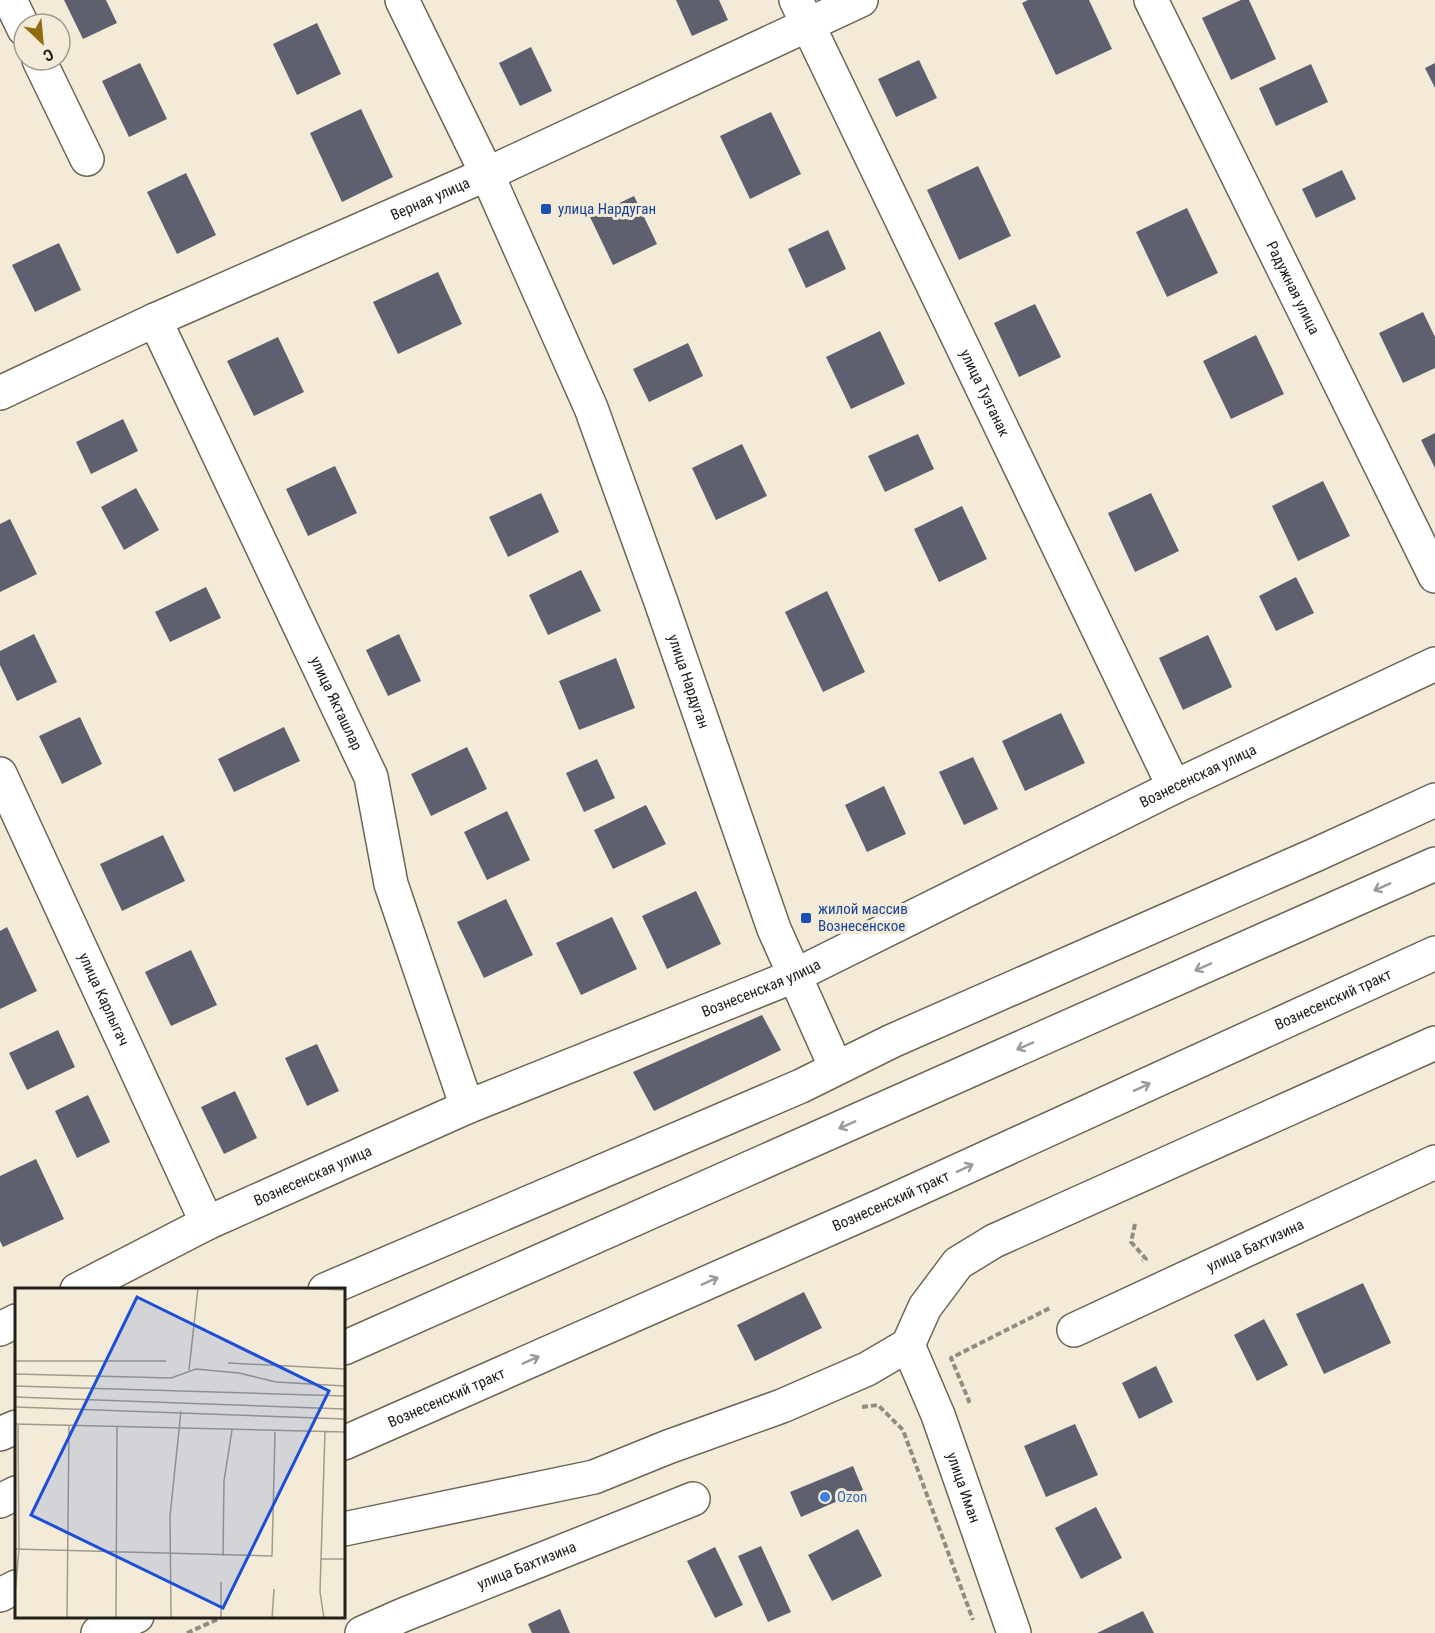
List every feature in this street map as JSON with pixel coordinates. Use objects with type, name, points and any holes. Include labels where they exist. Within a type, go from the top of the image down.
[{"type":"street","name":"улица Нардуган","points":[[402,0],[487,174],[591,408],[660,599],[774,929],[836,1068]]},
{"type":"street","name":"Верная улица","points":[[0,393],[155,320],[487,174],[802,12],[861,0]]},
{"type":"street","name":"Радужная улица","points":[[1151,0],[1435,576]]},
{"type":"street","name":"улица Тузганак","points":[[802,12],[1174,787]]},
{"type":"street","points":[[45,72],[87,159]]},
{"type":"street","name":"улица Якташлар","points":[[155,320],[371,777],[391,884],[467,1107]]},
{"type":"street","name":"Вознесенская улица","points":[[81,1288],[207,1223],[467,1107],[794,976],[1174,787],[1435,664]]},
{"type":"street","name":"улица Карлыгач","points":[[0,774],[207,1223]]},
{"type":"street","points":[[331,1288],[801,1086],[892,1041],[1435,800]]},
{"type":"street","points":[[345,1348],[1435,864]]},
{"type":"street","name":"Вознесенский тракт","points":[[345,1443],[883,1205],[1435,953]]},
{"type":"street","points":[[345,1529],[594,1477],[668,1447],[782,1406],[867,1369],[908,1345],[925,1307],[958,1263],[994,1241],[1435,1043]]},
{"type":"street","name":"улица Бахтизина","points":[[1064,1318],[1435,1162]]},
{"type":"street","points":[[0,1329],[15,1322]]},
{"type":"street","name":"улица Иман","points":[[908,1345],[938,1414],[1014,1633]]},
{"type":"street","points":[[0,1434],[15,1427]]},
{"type":"street","points":[[0,1501],[15,1494]]},
{"type":"street","name":"улица Бахтизина","points":[[362,1633],[414,1610],[693,1499]]},
{"type":"street","points":[[0,1595],[15,1588]]},
{"type":"street","points":[[98,1633],[135,1618]]},
{"type":"path","points":[[1135,1224],[1131,1242],[1146,1259],[1136,1264]]},
{"type":"path","points":[[903,1430],[969,1401],[951,1358],[1064,1318]]},
{"type":"path","points":[[187,1633],[223,1618]]},
{"type":"building","points":[[64,0],[106,0],[117,23],[83,39],[72,12]]},
{"type":"building","points":[[676,0],[719,0],[728,20],[692,36]]},
{"type":"building","points":[[1028,0],[1089,0],[1112,49],[1056,75],[1022,3]]},
{"type":"building","points":[[1241,0],[1249,0],[1276,59],[1231,80],[1202,18]]},
{"type":"building","points":[[317,23],[341,74],[297,95],[273,44]]},
{"type":"building","points":[[531,47],[552,91],[520,106],[499,63]]},
{"type":"building","points":[[919,60],[937,98],[896,117],[878,79]]},
{"type":"building","points":[[140,63],[167,119],[129,137],[102,81]]},
{"type":"building","points":[[1435,63],[1435,88],[1425,68]]},
{"type":"building","points":[[1311,64],[1328,102],[1276,126],[1259,88]]},
{"type":"building","points":[[361,109],[393,177],[342,202],[310,133]]},
{"type":"building","points":[[771,112],[801,174],[750,199],[720,136]]},
{"type":"building","points":[[978,166],[1011,236],[959,260],[927,190]]},
{"type":"building","points":[[1342,170],[1356,199],[1316,218],[1302,189]]},
{"type":"building","points":[[186,173],[216,235],[177,254],[147,192]]},
{"type":"building","points":[[634,196],[657,244],[613,265],[590,217]]},
{"type":"building","points":[[1187,208],[1218,273],[1167,297],[1136,232]]},
{"type":"building","points":[[828,230],[846,269],[806,288],[788,249]]},
{"type":"building","points":[[59,243],[81,290],[35,312],[12,265]]},
{"type":"building","points":[[438,272],[462,324],[398,354],[373,302]]},
{"type":"building","points":[[1035,304],[1061,357],[1019,377],[994,323]]},
{"type":"building","points":[[1423,312],[1435,337],[1435,368],[1403,383],[1379,333]]},
{"type":"building","points":[[880,331],[905,384],[851,409],[826,357]]},
{"type":"building","points":[[1256,335],[1284,394],[1231,419],[1203,361]]},
{"type":"building","points":[[278,337],[304,392],[254,416],[227,361]]},
{"type":"building","points":[[688,343],[703,376],[649,402],[633,369]]},
{"type":"building","points":[[123,419],[138,451],[91,474],[76,442]]},
{"type":"building","points":[[1435,433],[1435,468],[1421,440]]},
{"type":"building","points":[[918,434],[934,469],[885,492],[868,456]]},
{"type":"building","points":[[742,444],[767,496],[716,520],[692,468]]},
{"type":"building","points":[[335,466],[357,513],[308,536],[286,489]]},
{"type":"building","points":[[1323,481],[1350,536],[1298,561],[1272,506]]},
{"type":"building","points":[[136,488],[159,530],[124,550],[101,507]]},
{"type":"building","points":[[541,493],[559,532],[508,557],[489,517]]},
{"type":"building","points":[[1151,493],[1179,551],[1135,572],[1108,513]]},
{"type":"building","points":[[962,506],[987,559],[939,582],[914,529]]},
{"type":"building","points":[[10,519],[37,574],[0,592],[0,524]]},
{"type":"building","points":[[581,570],[601,611],[548,635],[529,595]]},
{"type":"building","points":[[1296,577],[1314,613],[1276,631],[1259,596]]},
{"type":"building","points":[[206,587],[221,618],[170,642],[155,612]]},
{"type":"building","points":[[827,591],[865,672],[823,692],[785,612]]},
{"type":"building","points":[[34,634],[57,682],[17,701],[0,665],[0,651]]},
{"type":"building","points":[[399,634],[421,681],[388,696],[366,650]]},
{"type":"building","points":[[1208,635],[1232,687],[1183,710],[1159,658]]},
{"type":"building","points":[[616,658],[635,708],[579,730],[559,681]]},
{"type":"building","points":[[1061,713],[1085,763],[1025,791],[1002,741]]},
{"type":"building","points":[[80,717],[102,764],[62,784],[39,736]]},
{"type":"building","points":[[284,727],[300,761],[234,792],[218,759]]},
{"type":"building","points":[[467,747],[487,789],[431,816],[411,774]]},
{"type":"building","points":[[973,757],[998,809],[964,825],[939,772]]},
{"type":"building","points":[[597,759],[615,798],[584,812],[566,773]]},
{"type":"building","points":[[884,786],[906,834],[867,852],[845,805]]},
{"type":"building","points":[[646,805],[666,844],[613,869],[594,830]]},
{"type":"building","points":[[507,811],[530,860],[487,880],[464,832]]},
{"type":"building","points":[[163,835],[185,881],[122,911],[100,864]]},
{"type":"building","points":[[696,891],[721,944],[667,969],[642,916]]},
{"type":"building","points":[[506,899],[533,955],[484,978],[457,922]]},
{"type":"building","points":[[612,917],[637,969],[581,995],[556,943]]},
{"type":"building","points":[[7,927],[37,991],[0,1009],[0,931]]},
{"type":"building","points":[[191,950],[217,1005],[171,1026],[145,972]]},
{"type":"building","points":[[762,1015],[781,1050],[654,1111],[633,1072]]},
{"type":"building","points":[[58,1030],[75,1067],[27,1090],[9,1053]]},
{"type":"building","points":[[317,1044],[339,1091],[307,1106],[285,1058]]},
{"type":"building","points":[[235,1091],[257,1138],[224,1154],[201,1107]]},
{"type":"building","points":[[88,1095],[110,1142],[77,1158],[55,1111]]},
{"type":"building","points":[[36,1159],[64,1219],[3,1247],[0,1241],[0,1176]]},
{"type":"building","points":[[1363,1283],[1391,1343],[1324,1374],[1296,1314]]},
{"type":"building","points":[[804,1292],[822,1328],[755,1361],[737,1325]]},
{"type":"building","points":[[1264,1319],[1288,1365],[1257,1381],[1234,1335]]},
{"type":"building","points":[[1156,1366],[1173,1402],[1139,1419],[1122,1383]]},
{"type":"building","points":[[1075,1424],[1098,1475],[1046,1497],[1024,1446]]},
{"type":"building","points":[[853,1466],[863,1490],[801,1517],[790,1492]]},
{"type":"building","points":[[1096,1507],[1122,1558],[1081,1579],[1055,1528]]},
{"type":"building","points":[[858,1529],[882,1576],[832,1601],[808,1555]]},
{"type":"building","points":[[761,1546],[791,1612],[768,1622],[738,1556]]},
{"type":"building","points":[[715,1547],[743,1605],[715,1618],[687,1561]]},
{"type":"building","points":[[560,1609],[570,1633],[532,1633],[528,1624]]},
{"type":"building","points":[[1143,1611],[1154,1633],[1097,1633]]},
{"type":"place","name":"улица Нардуган","points":[[546,209]]},
{"type":"place","name":"жилой массив Вознесенское","points":[[806,918]]},
{"type":"place","name":"Ozon","points":[[825,1497]]}]
